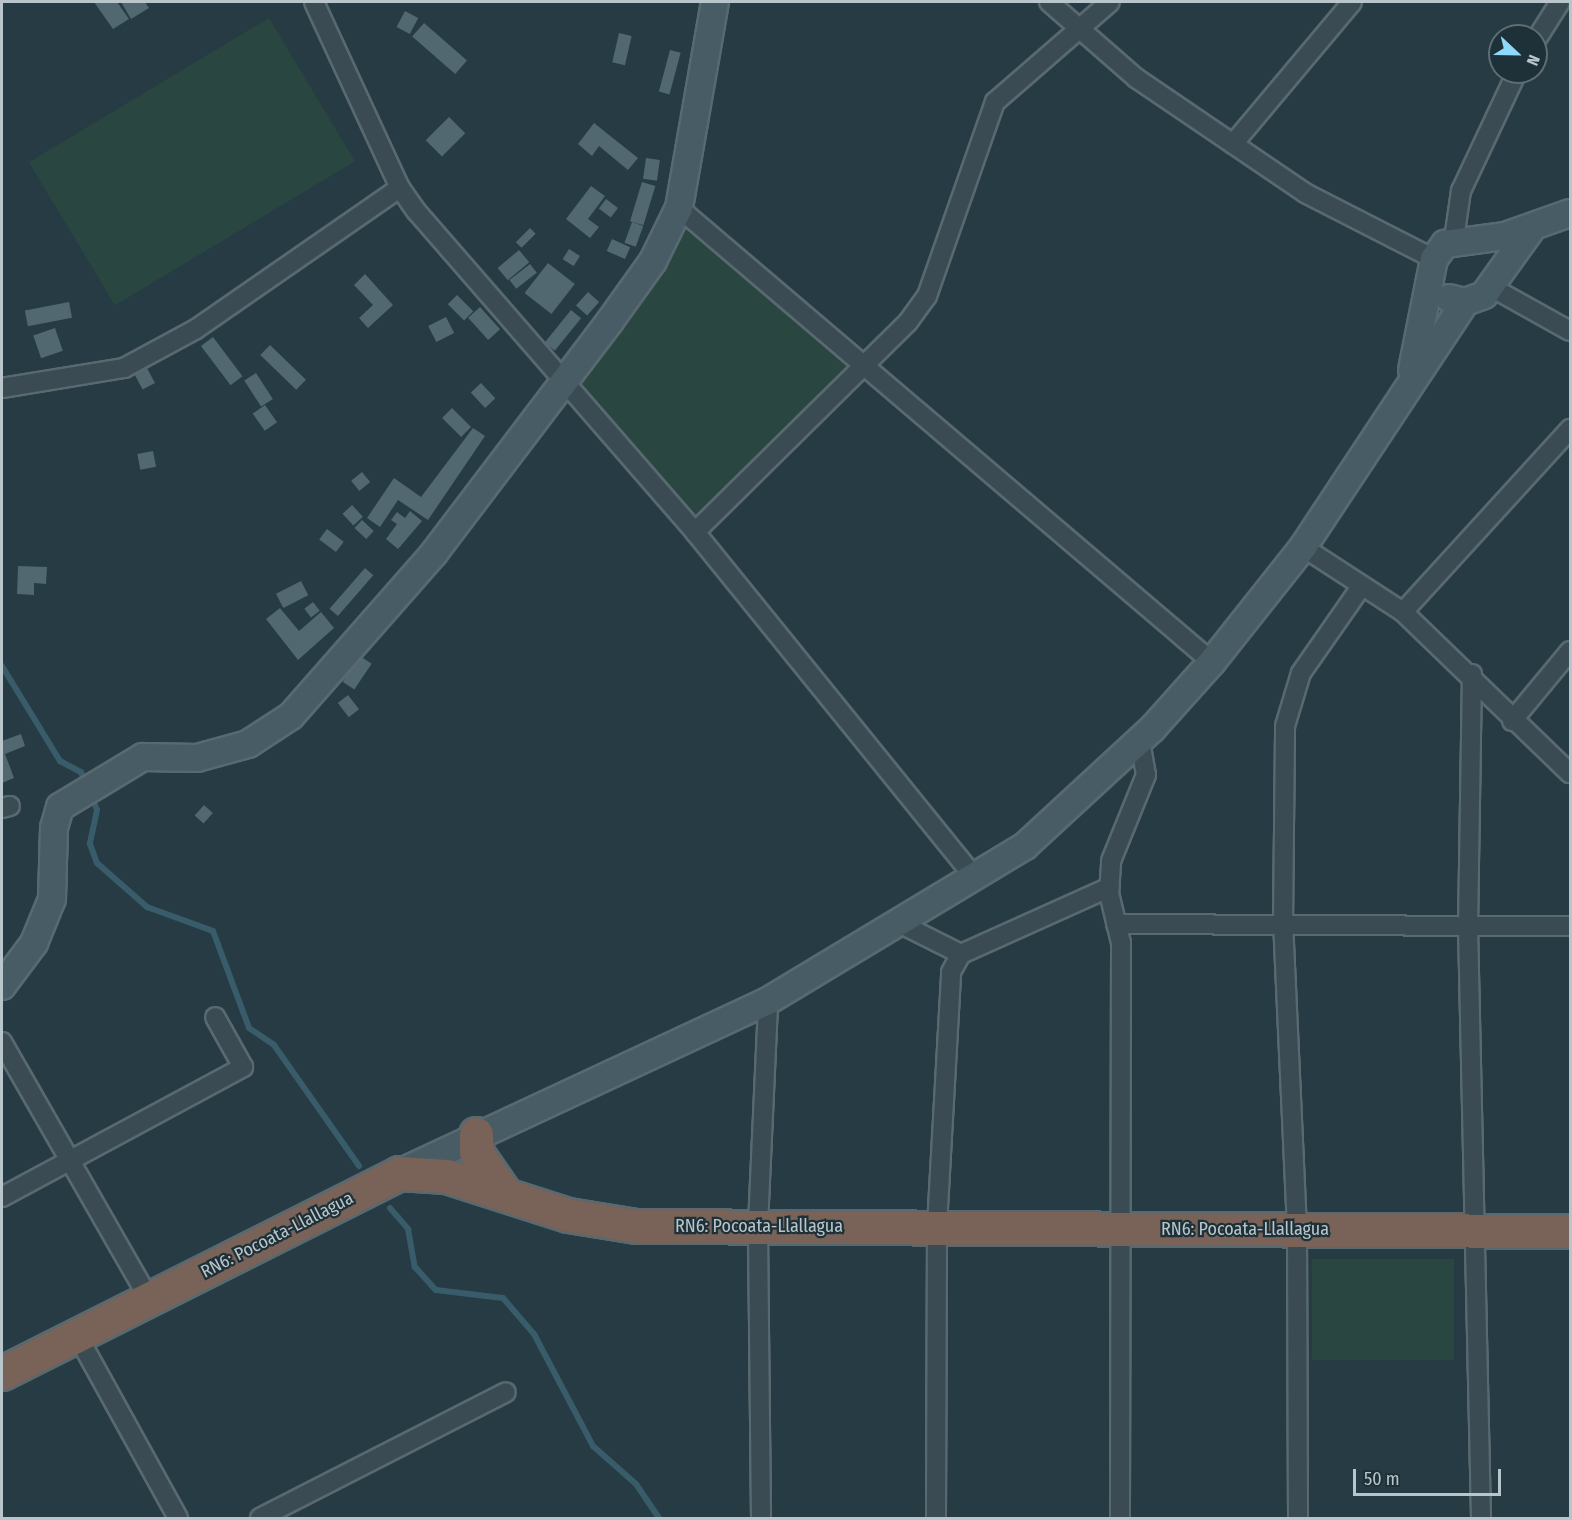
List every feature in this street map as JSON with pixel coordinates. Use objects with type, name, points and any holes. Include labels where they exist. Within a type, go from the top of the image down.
[{"type":"highway","points":[[476,1134],[476,1152],[503,1191]]},
{"type":"highway","name":"RN6: Pocoata-Llallagua","points":[[2,1373],[399,1173],[446,1176],[503,1191],[568,1215],[636,1226],[1570,1232]]},
{"type":"street","points":[[314,2],[400,188],[564,384],[695,532],[974,877]]},
{"type":"street","points":[[2,986],[34,943],[52,899],[54,828],[60,807],[74,796],[143,757],[197,758],[248,744],[291,716],[434,553],[564,384],[653,261],[679,208],[715,2]]},
{"type":"street","points":[[1049,2],[1136,78],[1305,193],[1434,269],[1446,296],[1465,302]]},
{"type":"street","points":[[695,532],[867,364],[927,296],[995,102],[1076,27],[1110,2]]},
{"type":"street","points":[[1233,144],[1353,2]]},
{"type":"street","points":[[1546,24],[1560,2]]},
{"type":"street","points":[[1463,239],[1461,191],[1511,84]]},
{"type":"street","points":[[2,388],[124,368],[196,329],[400,188]]},
{"type":"street","points":[[679,208],[867,364],[1212,662]]},
{"type":"street","points":[[1409,380],[1434,269],[1463,239],[1532,228],[1570,213]]},
{"type":"street","points":[[399,1173],[476,1134],[768,1001],[1025,846],[1140,740],[1212,662],[1303,547],[1374,444],[1409,380],[1465,302],[1493,283],[1532,228]]},
{"type":"street","points":[[1463,239],[1487,247],[1495,261],[1493,283]]},
{"type":"street","points":[[1493,283],[1570,331]]},
{"type":"street","points":[[1403,612],[1570,429]]},
{"type":"street","points":[[1303,547],[1360,587],[1403,612],[1472,674],[1512,721],[1570,773]]},
{"type":"street","points":[[1298,1518],[1297,1229],[1283,924],[1285,726],[1301,673],[1360,587]]},
{"type":"street","points":[[1512,721],[1570,651]]},
{"type":"street","points":[[1472,674],[1468,927],[1478,1231],[1481,1518]]},
{"type":"street","points":[[1120,1518],[1120,1228],[1116,924],[1110,887],[1111,861],[1146,775],[1140,740]]},
{"type":"street","points":[[936,1518],[937,1227],[951,972],[961,954],[1110,887]]},
{"type":"street","points":[[897,922],[961,954]]},
{"type":"street","points":[[1116,924],[1570,926]]},
{"type":"street","points":[[760,1518],[758,1225],[768,1001]]},
{"type":"street","points":[[2,1197],[69,1164],[243,1067],[215,1017]]},
{"type":"street","points":[[2,1042],[69,1164],[149,1299]]},
{"type":"street","points":[[77,1335],[178,1518]]},
{"type":"street","points":[[260,1518],[506,1392]]},
{"type":"green space","points":[[269,18],[355,161],[115,305],[29,162]]},
{"type":"green space","points":[[679,208],[867,365],[695,532],[564,384]]},
{"type":"green space","points":[[1312,1259],[1454,1259],[1454,1360],[1312,1360]]},
{"type":"building","points":[[94,2],[117,2],[129,19],[113,29]]},
{"type":"building","points":[[121,2],[145,2],[149,8],[131,19]]},
{"type":"building","points":[[405,11],[418,18],[410,34],[397,27]]},
{"type":"building","points":[[424,23],[467,60],[455,74],[412,37]]},
{"type":"building","points":[[619,33],[632,36],[625,65],[612,62]]},
{"type":"building","points":[[670,50],[681,53],[669,94],[659,92]]},
{"type":"building","points":[[449,117],[465,133],[442,157],[426,140]]},
{"type":"building","points":[[594,123],[638,158],[628,170],[599,146],[592,156],[578,144]]},
{"type":"building","points":[[646,158],[660,160],[657,181],[643,179]]},
{"type":"building","points":[[642,182],[655,186],[643,225],[630,221]]},
{"type":"building","points":[[591,186],[605,196],[588,219],[599,227],[590,238],[566,219]]},
{"type":"building","points":[[606,199],[618,208],[611,218],[599,209]]},
{"type":"building","points":[[632,222],[643,226],[636,247],[624,243]]},
{"type":"building","points":[[530,228],[536,234],[522,248],[516,242]]},
{"type":"building","points":[[612,239],[630,247],[625,259],[607,251]]},
{"type":"building","points":[[569,249],[580,256],[574,266],[563,259]]},
{"type":"building","points":[[519,250],[529,262],[508,280],[498,268]]},
{"type":"building","points":[[548,263],[575,284],[551,314],[525,293]]},
{"type":"building","points":[[530,264],[537,273],[516,289],[510,280]]},
{"type":"building","points":[[365,274],[393,305],[368,328],[359,318],[373,305],[354,285]]},
{"type":"building","points":[[588,292],[599,302],[587,315],[576,305]]},
{"type":"building","points":[[457,295],[473,311],[464,320],[448,304]]},
{"type":"building","points":[[69,302],[72,318],[28,326],[25,311]]},
{"type":"building","points":[[480,307],[500,329],[488,340],[468,318]]},
{"type":"building","points":[[571,310],[581,318],[555,351],[545,343]]},
{"type":"building","points":[[446,317],[454,333],[436,342],[428,326]]},
{"type":"building","points":[[55,328],[63,351],[41,358],[33,335]]},
{"type":"building","points":[[213,337],[242,376],[231,385],[201,346]]},
{"type":"building","points":[[270,345],[306,380],[296,390],[260,355]]},
{"type":"building","points":[[147,368],[155,383],[143,390],[135,375]]},
{"type":"building","points":[[256,373],[273,399],[261,407],[244,381]]},
{"type":"building","points":[[481,383],[495,398],[485,408],[471,393]]},
{"type":"building","points":[[265,405],[277,422],[265,431],[253,414]]},
{"type":"building","points":[[452,408],[471,427],[461,437],[442,418]]},
{"type":"building","points":[[473,428],[485,436],[428,520],[398,500],[380,527],[367,518],[394,478],[421,497]]},
{"type":"building","points":[[153,451],[156,467],[140,470],[137,454]]},
{"type":"building","points":[[362,472],[370,482],[359,491],[351,481]]},
{"type":"building","points":[[352,505],[363,517],[353,526],[342,514]]},
{"type":"building","points":[[410,511],[422,521],[398,549],[386,539],[397,524],[391,520],[397,512],[405,518]]},
{"type":"building","points":[[362,520],[374,531],[366,539],[354,528]]},
{"type":"building","points":[[327,529],[344,542],[336,552],[319,539]]},
{"type":"building","points":[[18,566],[47,567],[46,584],[34,583],[34,595],[17,594]]},
{"type":"building","points":[[365,568],[373,575],[338,616],[330,609]]},
{"type":"building","points":[[301,581],[308,595],[283,608],[276,594]]},
{"type":"building","points":[[313,602],[320,611],[311,617],[304,609]]},
{"type":"building","points":[[280,608],[299,631],[321,612],[334,628],[298,660],[266,619]]},
{"type":"building","points":[[360,656],[372,664],[354,690],[343,682]]},
{"type":"building","points":[[348,695],[359,709],[349,717],[338,703]]},
{"type":"building","points":[[21,734],[25,746],[5,754],[14,778],[2,783],[2,741]]},
{"type":"building","points":[[204,805],[213,813],[204,823],[195,815]]},
{"type":"waterway","points":[[2,666],[60,761],[81,772],[86,785]]},
{"type":"waterway","points":[[90,794],[97,810],[90,844],[97,863],[147,907],[213,931],[249,1028],[274,1045],[359,1166]]},
{"type":"waterway","points":[[390,1208],[408,1229],[415,1267],[436,1290],[503,1298],[534,1334],[593,1446],[636,1484],[659,1518]]}]
